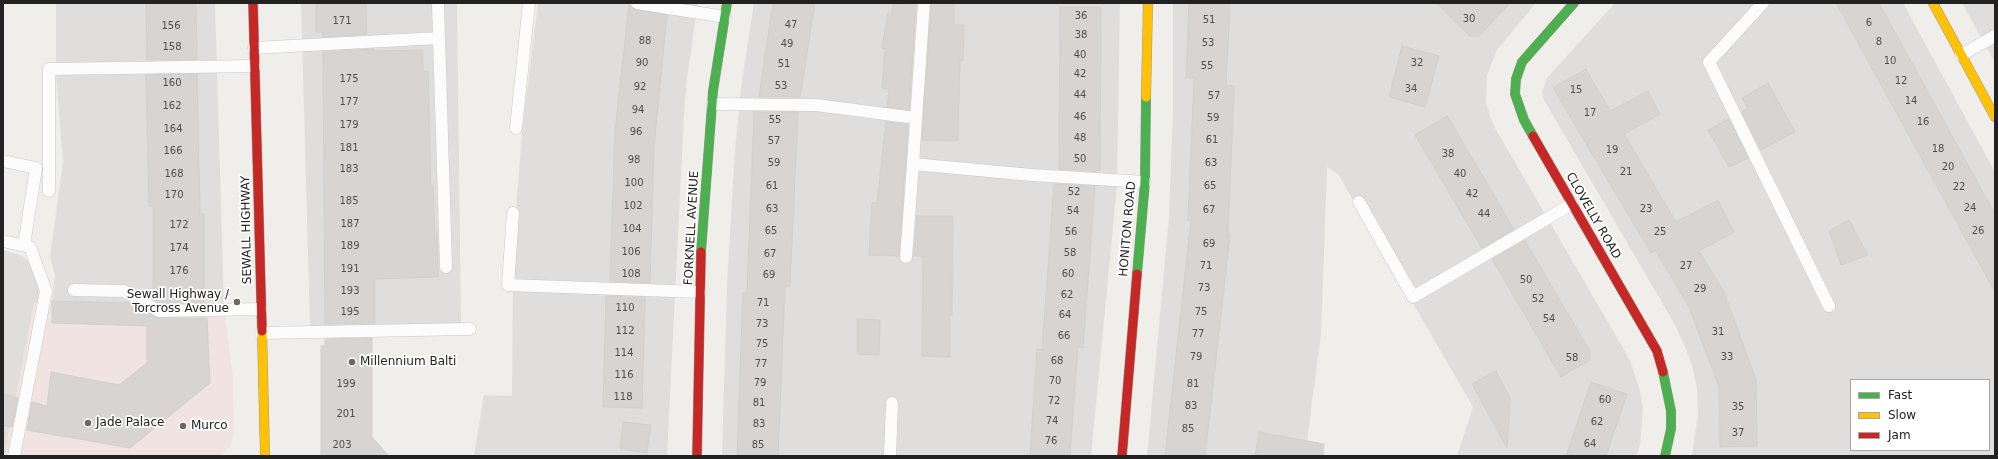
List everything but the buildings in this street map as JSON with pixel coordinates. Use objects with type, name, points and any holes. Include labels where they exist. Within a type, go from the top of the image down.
[{"type":"street","name":"SEWALL HIGHWAY","points":[[253,3],[264,456]]},
{"type":"street","name":"FORKNELL AVENUE","points":[[697,456],[702,229],[712,104],[727,3]]},
{"type":"street","name":"HONITON ROAD","points":[[1122,456],[1145,182],[1148,3]]},
{"type":"street","name":"CLOVELLY ROAD","points":[[1574,3],[1522,62],[1516,79],[1515,94],[1524,120],[1657,351],[1665,379],[1671,411],[1671,428],[1665,456]]},
{"type":"street","points":[[1933,3],[1995,116]]},
{"type":"lane","points":[[438,3],[446,267]]},
{"type":"lane","points":[[516,128],[529,3]]},
{"type":"lane","points":[[637,3],[725,17]]},
{"type":"lane","points":[[906,257],[924,3]]},
{"type":"lane","points":[[1763,3],[1709,62],[1830,306]]},
{"type":"lane","points":[[1961,55],[1995,36]]},
{"type":"lane","points":[[254,48],[439,38]]},
{"type":"lane","points":[[49,191],[49,69],[255,66]]},
{"type":"lane","points":[[712,104],[816,105],[916,118]]},
{"type":"lane","points":[[3,161],[36,168],[24,245]]},
{"type":"lane","points":[[913,164],[1032,176],[1145,182]]},
{"type":"lane","points":[[1359,202],[1412,296],[1572,204]]},
{"type":"lane","points":[[513,213],[508,285],[700,292]]},
{"type":"lane","points":[[3,241],[30,247],[46,291],[14,456]]},
{"type":"lane","points":[[74,290],[124,291],[159,311],[261,309]]},
{"type":"lane","points":[[261,333],[470,329]]},
{"type":"lane","points":[[890,456],[892,402]]},
{"type":"shaded area","points":[[56,3],[215,3],[224,309],[52,301],[55,275],[50,257],[63,162],[56,75]]},
{"type":"shaded area","points":[[301,3],[457,3],[461,323],[310,326]]},
{"type":"shaded area","points":[[538,3],[698,3],[687,78],[684,114],[667,456],[474,456],[484,395],[512,396],[513,249],[522,133]]},
{"type":"shaded area","points":[[754,3],[1120,3],[1117,186],[1091,456],[722,456],[727,284],[735,150],[741,88]]},
{"type":"shaded area","points":[[1173,3],[1536,3],[1497,50],[1487,75],[1486,102],[1495,128],[1630,360],[1640,391],[1643,407],[1640,445],[1636,456],[1457,456],[1473,407],[1338,174],[1327,167],[1321,334],[1305,456],[1147,456],[1169,217],[1173,110]]},
{"type":"shaded area","points":[[1615,3],[1903,3],[1995,172],[1995,456],[1692,456],[1698,414],[1697,388],[1692,365],[1683,342],[1675,325],[1544,100],[1542,92],[1547,78]]},
{"type":"shaded area","points":[[1962,3],[1995,3],[1995,63]]},
{"type":"shaded area","points":[[3,250],[22,256],[33,264],[42,288],[8,436],[6,453],[3,453]]},
{"type":"shaded area","points":[[52,301],[126,303],[169,309],[224,309],[233,378],[234,432],[230,447],[220,456],[20,456],[6,453],[34,303]]},
{"type":"traffic: fast","points":[[701,252],[713,91],[727,3]]},
{"type":"traffic: fast","points":[[1533,136],[1524,120],[1515,94],[1516,79],[1522,62],[1574,3]]},
{"type":"traffic: fast","points":[[1137,274],[1145,182],[1146,97]]},
{"type":"traffic: fast","points":[[1663,372],[1671,411],[1671,429],[1665,456]]},
{"type":"traffic: slow","points":[[1146,97],[1148,3]]},
{"type":"traffic: slow","points":[[1933,3],[1995,117]]},
{"type":"traffic: slow","points":[[262,331],[265,456]]},
{"type":"traffic: jam","points":[[253,3],[262,331]]},
{"type":"traffic: jam","points":[[1533,136],[1657,351],[1663,372]]},
{"type":"traffic: jam","points":[[697,456],[701,252]]},
{"type":"traffic: jam","points":[[1122,456],[1137,274]]},
{"type":"place","name":"Sewall Highway / Torcross Avenue","points":[[237,302]]},
{"type":"place","name":"Millennium Balti","points":[[352,362]]},
{"type":"place","name":"Jade Palace","points":[[88,423]]},
{"type":"place","name":"Murco","points":[[183,426]]}]
